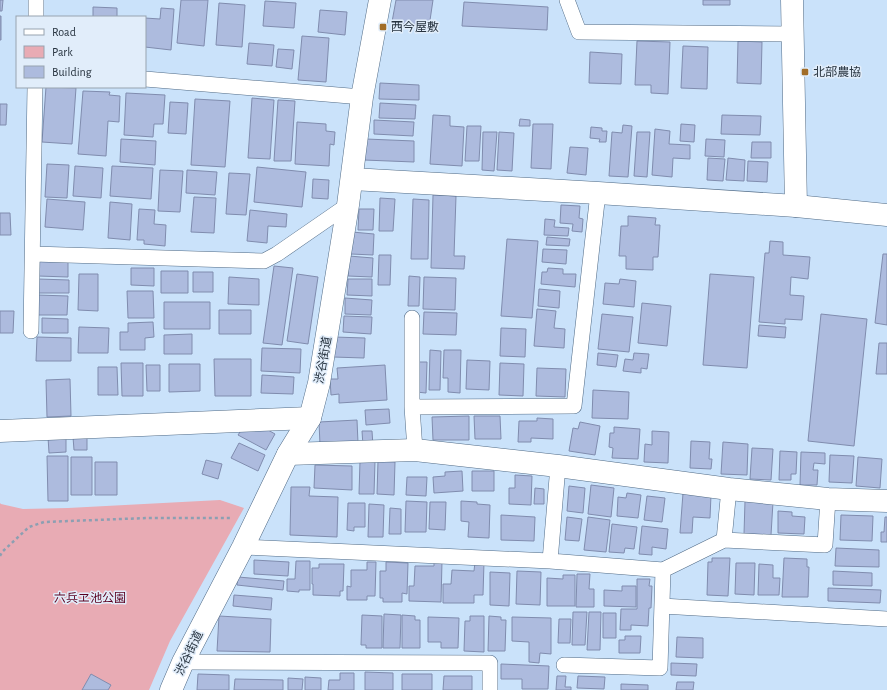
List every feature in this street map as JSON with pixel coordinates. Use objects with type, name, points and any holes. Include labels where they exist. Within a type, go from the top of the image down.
[{"type":"street","name":"渋谷街道","points":[[171,690],[183,662],[243,547],[288,454],[310,418],[320,383],[352,179],[362,97],[380,0]]},
{"type":"street","points":[[792,0],[796,206]]},
{"type":"street","points":[[352,179],[796,206],[887,215]]},
{"type":"street","points":[[0,430],[310,418]]},
{"type":"street","points":[[288,454],[415,450],[558,466],[730,489],[828,499],[887,502]]},
{"type":"lane","points":[[36,0],[36,16]]},
{"type":"lane","points":[[567,0],[579,32],[792,34]]},
{"type":"lane","points":[[146,79],[362,97]]},
{"type":"lane","points":[[31,331],[36,88]]},
{"type":"lane","points":[[412,407],[574,406],[598,193]]},
{"type":"lane","points":[[33,254],[264,261],[277,254],[348,205]]},
{"type":"lane","points":[[412,318],[412,407],[415,450]]},
{"type":"lane","points":[[550,561],[558,466]]},
{"type":"lane","points":[[724,540],[730,489]]},
{"type":"lane","points":[[243,547],[550,561],[663,570],[724,540],[825,545],[828,499]]},
{"type":"lane","points":[[564,665],[660,668],[663,570]]},
{"type":"lane","points":[[662,606],[887,619]]},
{"type":"lane","points":[[183,662],[490,663],[490,690]]},
{"type":"path","points":[[0,556],[2,552],[29,527],[44,522],[146,518],[236,518]]},
{"type":"green space","name":"六兵ヱ池公園","points":[[220,500],[244,508],[170,641],[149,690],[0,690],[0,503],[23,509]]},
{"type":"building","points":[[0,0],[3,0],[2,11],[0,11]]},
{"type":"building","points":[[181,0],[208,0],[204,46],[177,43]]},
{"type":"building","points":[[396,0],[433,0],[429,27],[392,22]]},
{"type":"building","points":[[703,0],[730,0],[730,5],[703,5]]},
{"type":"building","points":[[265,1],[296,3],[294,28],[263,26]]},
{"type":"building","points":[[464,2],[548,7],[547,30],[462,26]]},
{"type":"building","points":[[219,3],[245,5],[242,47],[216,45]]},
{"type":"building","points":[[93,7],[117,8],[117,16],[93,16]]},
{"type":"building","points":[[161,8],[174,9],[171,50],[146,47],[146,18],[160,19]]},
{"type":"building","points":[[320,10],[347,12],[345,35],[318,32]]},
{"type":"building","points":[[1,16],[1,40],[0,40]]},
{"type":"building","points":[[302,36],[329,38],[326,82],[298,80]]},
{"type":"building","points":[[637,41],[670,42],[668,94],[651,93],[651,85],[635,85]]},
{"type":"building","points":[[738,41],[762,42],[761,84],[737,83]]},
{"type":"building","points":[[249,43],[274,45],[272,66],[247,64]]},
{"type":"building","points":[[683,46],[708,47],[707,89],[681,88]]},
{"type":"building","points":[[278,49],[294,50],[292,69],[276,67]]},
{"type":"building","points":[[590,52],[622,54],[621,84],[589,83]]},
{"type":"building","points":[[380,83],[419,85],[419,100],[379,99]]},
{"type":"building","points":[[46,88],[76,88],[72,144],[42,142]]},
{"type":"building","points":[[83,91],[110,92],[109,95],[120,96],[119,122],[108,121],[106,156],[78,154]]},
{"type":"building","points":[[126,93],[165,95],[163,124],[154,124],[153,137],[124,135]]},
{"type":"building","points":[[252,98],[274,100],[270,159],[248,158]]},
{"type":"building","points":[[195,99],[230,101],[225,167],[191,165]]},
{"type":"building","points":[[278,100],[295,101],[291,161],[274,161]]},
{"type":"building","points":[[170,102],[188,103],[186,134],[168,133]]},
{"type":"building","points":[[380,103],[416,105],[415,119],[379,118]]},
{"type":"building","points":[[0,104],[7,104],[6,125],[0,125]]},
{"type":"building","points":[[433,115],[450,116],[450,126],[464,127],[462,166],[430,164]]},
{"type":"building","points":[[722,115],[761,116],[760,135],[721,134]]},
{"type":"building","points":[[520,119],[530,120],[530,126],[519,126]]},
{"type":"building","points":[[374,120],[414,122],[413,136],[374,134]]},
{"type":"building","points":[[297,122],[326,124],[326,131],[335,132],[334,145],[330,144],[329,166],[295,164]]},
{"type":"building","points":[[533,124],[553,124],[551,169],[531,168]]},
{"type":"building","points":[[681,124],[695,125],[694,142],[680,141]]},
{"type":"building","points":[[623,125],[632,126],[628,177],[609,176],[612,132],[622,133]]},
{"type":"building","points":[[467,126],[481,126],[479,161],[465,161]]},
{"type":"building","points":[[591,127],[602,128],[602,131],[607,131],[606,142],[599,142],[600,139],[590,138]]},
{"type":"building","points":[[655,129],[670,131],[669,144],[690,145],[690,159],[673,158],[672,177],[652,175]]},
{"type":"building","points":[[483,132],[497,132],[494,171],[482,170]]},
{"type":"building","points":[[499,132],[514,133],[512,171],[497,170]]},
{"type":"building","points":[[637,132],[650,132],[647,177],[634,176]]},
{"type":"building","points":[[121,139],[156,141],[155,165],[120,162]]},
{"type":"building","points":[[366,139],[414,141],[414,162],[364,160]]},
{"type":"building","points":[[706,139],[725,140],[724,157],[705,156]]},
{"type":"building","points":[[752,142],[771,142],[771,158],[751,158]]},
{"type":"building","points":[[570,147],[588,148],[586,175],[567,173]]},
{"type":"building","points":[[708,158],[725,159],[723,181],[707,180]]},
{"type":"building","points":[[728,158],[745,160],[744,181],[726,180]]},
{"type":"building","points":[[748,161],[768,162],[767,182],[747,181]]},
{"type":"building","points":[[47,164],[69,165],[67,198],[45,197]]},
{"type":"building","points":[[75,166],[103,168],[101,198],[73,196]]},
{"type":"building","points":[[112,166],[153,168],[151,199],[110,196]]},
{"type":"building","points":[[257,167],[306,172],[302,207],[254,202]]},
{"type":"building","points":[[160,170],[183,171],[180,212],[158,211]]},
{"type":"building","points":[[187,170],[217,172],[215,195],[186,193]]},
{"type":"building","points":[[229,173],[250,174],[246,215],[226,214]]},
{"type":"building","points":[[313,179],[329,180],[328,199],[312,198]]},
{"type":"building","points":[[433,195],[456,196],[454,256],[465,256],[464,269],[431,268]]},
{"type":"building","points":[[194,197],[216,198],[214,233],[191,232]]},
{"type":"building","points":[[380,198],[395,199],[393,231],[379,231]]},
{"type":"building","points":[[47,199],[85,202],[83,230],[45,227]]},
{"type":"building","points":[[413,199],[429,200],[428,259],[411,259]]},
{"type":"building","points":[[110,202],[132,204],[130,240],[108,238]]},
{"type":"building","points":[[561,205],[580,206],[579,218],[583,219],[582,232],[572,231],[573,224],[560,223]]},
{"type":"building","points":[[139,209],[155,210],[154,224],[166,225],[165,246],[144,244],[144,240],[137,240]]},
{"type":"building","points":[[359,209],[374,209],[373,230],[358,230]]},
{"type":"building","points":[[250,210],[287,214],[286,227],[268,226],[267,243],[247,241]]},
{"type":"building","points":[[0,213],[10,213],[11,235],[0,235]]},
{"type":"building","points":[[628,216],[656,218],[655,225],[660,225],[658,257],[653,257],[653,270],[626,269],[626,256],[619,256],[621,226],[628,226]]},
{"type":"building","points":[[545,219],[555,220],[554,227],[569,228],[568,236],[544,235]]},
{"type":"building","points":[[352,232],[374,234],[373,255],[351,254]]},
{"type":"building","points":[[547,237],[570,239],[569,246],[546,245]]},
{"type":"building","points":[[507,239],[538,241],[532,318],[501,316]]},
{"type":"building","points":[[770,241],[783,242],[783,255],[810,257],[808,279],[791,277],[790,295],[804,296],[802,320],[785,319],[785,324],[759,322],[765,253],[769,253]]},
{"type":"building","points":[[543,249],[567,250],[566,264],[542,262]]},
{"type":"building","points":[[883,254],[887,254],[887,325],[875,323]]},
{"type":"building","points":[[379,255],[391,255],[390,285],[378,285]]},
{"type":"building","points":[[349,256],[373,258],[372,277],[348,276]]},
{"type":"building","points":[[39,259],[68,260],[68,277],[38,276]]},
{"type":"building","points":[[274,266],[293,268],[282,345],[263,343]]},
{"type":"building","points":[[131,268],[154,268],[154,286],[131,285]]},
{"type":"building","points":[[548,268],[563,269],[563,274],[576,274],[575,287],[541,284],[542,272],[547,272]]},
{"type":"building","points":[[161,271],[188,271],[188,293],[161,293]]},
{"type":"building","points":[[193,272],[213,272],[213,292],[193,292]]},
{"type":"building","points":[[79,274],[98,274],[98,311],[78,310]]},
{"type":"building","points":[[297,274],[318,277],[308,344],[287,341]]},
{"type":"building","points":[[710,274],[754,277],[747,368],[703,365]]},
{"type":"building","points":[[409,276],[420,277],[419,306],[408,306]]},
{"type":"building","points":[[229,277],[259,279],[259,305],[228,304]]},
{"type":"building","points":[[424,277],[456,278],[455,310],[423,309]]},
{"type":"building","points":[[38,279],[69,280],[69,293],[38,293]]},
{"type":"building","points":[[348,279],[372,279],[372,296],[347,295]]},
{"type":"building","points":[[620,279],[636,281],[634,307],[603,304],[605,283],[619,284]]},
{"type":"building","points":[[539,289],[560,291],[559,308],[538,306]]},
{"type":"building","points":[[127,291],[153,291],[154,318],[128,318]]},
{"type":"building","points":[[37,295],[68,296],[67,315],[37,315]]},
{"type":"building","points":[[345,298],[372,300],[371,315],[345,314]]},
{"type":"building","points":[[164,302],[210,302],[210,329],[164,329]]},
{"type":"building","points":[[642,303],[671,306],[667,346],[638,343]]},
{"type":"building","points":[[537,309],[556,311],[554,328],[565,329],[564,348],[534,346]]},
{"type":"building","points":[[219,310],[251,310],[251,334],[219,334]]},
{"type":"building","points":[[0,311],[14,311],[13,333],[0,333]]},
{"type":"building","points":[[424,312],[457,313],[456,335],[423,334]]},
{"type":"building","points":[[602,314],[633,317],[629,352],[598,349]]},
{"type":"building","points":[[821,314],[867,319],[854,446],[808,441]]},
{"type":"building","points":[[344,316],[372,317],[371,334],[343,332]]},
{"type":"building","points":[[42,318],[68,319],[68,333],[42,333]]},
{"type":"building","points":[[153,322],[154,337],[145,338],[145,350],[120,350],[120,332],[128,332],[128,323]]},
{"type":"building","points":[[759,325],[786,327],[785,338],[758,336]]},
{"type":"building","points":[[79,327],[109,328],[108,353],[78,353]]},
{"type":"building","points":[[501,328],[526,329],[525,357],[500,356]]},
{"type":"building","points":[[192,334],[192,354],[164,354],[164,335]]},
{"type":"building","points":[[37,337],[71,338],[71,361],[36,361]]},
{"type":"building","points":[[334,337],[365,338],[364,358],[333,357]]},
{"type":"building","points":[[879,343],[887,343],[887,374],[876,374]]},
{"type":"building","points":[[262,348],[301,349],[300,373],[261,371]]},
{"type":"building","points":[[430,350],[441,351],[440,390],[429,390]]},
{"type":"building","points":[[444,350],[461,350],[460,393],[448,392],[448,378],[443,378]]},
{"type":"building","points":[[598,353],[618,355],[616,367],[597,365]]},
{"type":"building","points":[[634,353],[649,354],[647,369],[641,368],[641,373],[623,371],[625,359],[633,360]]},
{"type":"building","points":[[214,359],[251,359],[251,396],[215,396]]},
{"type":"building","points":[[467,360],[490,361],[489,390],[466,389]]},
{"type":"building","points":[[417,362],[427,362],[426,393],[416,392]]},
{"type":"building","points":[[121,363],[143,363],[143,396],[122,396]]},
{"type":"building","points":[[500,363],[524,364],[523,396],[499,395]]},
{"type":"building","points":[[169,364],[200,364],[200,391],[169,392]]},
{"type":"building","points":[[146,365],[160,365],[160,391],[147,391]]},
{"type":"building","points":[[385,365],[387,400],[339,403],[339,394],[331,395],[330,379],[338,379],[337,368]]},
{"type":"building","points":[[98,367],[117,367],[118,395],[98,395]]},
{"type":"building","points":[[537,368],[566,369],[565,397],[536,396]]},
{"type":"building","points":[[262,375],[294,377],[293,394],[261,393]]},
{"type":"building","points":[[70,379],[71,416],[47,417],[46,380]]},
{"type":"building","points":[[593,390],[629,392],[628,419],[592,418]]},
{"type":"building","points":[[389,409],[390,423],[366,425],[365,410]]},
{"type":"building","points":[[469,416],[469,440],[433,440],[432,417]]},
{"type":"building","points":[[474,416],[500,416],[501,439],[475,439]]},
{"type":"building","points":[[537,418],[553,419],[553,439],[531,438],[531,442],[518,442],[519,421],[537,421]]},
{"type":"building","points":[[357,420],[358,443],[320,445],[319,422]]},
{"type":"building","points":[[580,422],[600,426],[595,455],[569,451],[573,428],[578,429]]},
{"type":"building","points":[[244,426],[261,426],[275,434],[266,450],[238,435]]},
{"type":"building","points":[[614,427],[640,429],[638,459],[612,458],[613,448],[609,447],[610,433],[614,433]]},
{"type":"building","points":[[362,431],[372,431],[373,446],[363,446]]},
{"type":"building","points":[[652,431],[669,432],[668,463],[644,462],[645,444],[652,445]]},
{"type":"building","points":[[48,437],[66,437],[66,452],[49,453]]},
{"type":"building","points":[[73,437],[87,437],[87,450],[74,450]]},
{"type":"building","points":[[691,441],[710,442],[709,459],[712,459],[711,469],[690,468]]},
{"type":"building","points":[[723,442],[748,444],[747,475],[721,474]]},
{"type":"building","points":[[239,443],[265,455],[258,471],[231,458]]},
{"type":"building","points":[[752,448],[773,449],[771,480],[750,479]]},
{"type":"building","points":[[780,451],[797,452],[796,474],[791,474],[791,480],[779,480]]},
{"type":"building","points":[[801,452],[825,453],[825,464],[814,463],[813,470],[818,470],[817,485],[800,485]]},
{"type":"building","points":[[830,455],[854,456],[852,483],[829,482]]},
{"type":"building","points":[[47,456],[68,456],[68,501],[48,501]]},
{"type":"building","points":[[71,457],[92,457],[92,495],[71,495]]},
{"type":"building","points":[[858,457],[882,459],[880,488],[856,486]]},
{"type":"building","points":[[206,460],[222,464],[218,479],[202,474]]},
{"type":"building","points":[[360,461],[375,461],[374,494],[359,494]]},
{"type":"building","points":[[378,461],[395,462],[394,495],[377,494]]},
{"type":"building","points":[[95,462],[117,462],[117,495],[95,495]]},
{"type":"building","points":[[315,465],[352,466],[352,490],[314,488]]},
{"type":"building","points":[[462,471],[463,491],[434,493],[433,477],[445,476],[445,472]]},
{"type":"building","points":[[472,471],[494,471],[494,491],[472,491]]},
{"type":"building","points":[[515,475],[532,476],[531,505],[509,504],[509,488],[515,488]]},
{"type":"building","points":[[407,477],[427,477],[426,496],[406,495]]},
{"type":"building","points":[[591,485],[614,488],[611,517],[588,514]]},
{"type":"building","points":[[569,486],[585,488],[583,513],[567,511]]},
{"type":"building","points":[[291,487],[310,487],[309,496],[338,497],[337,537],[290,535]]},
{"type":"building","points":[[535,488],[544,489],[544,504],[534,504]]},
{"type":"building","points":[[627,493],[641,495],[638,518],[617,516],[618,497],[626,498]]},
{"type":"building","points":[[683,493],[711,495],[710,518],[693,517],[692,533],[680,533]]},
{"type":"building","points":[[647,496],[665,498],[662,522],[644,520]]},
{"type":"building","points":[[406,501],[427,502],[426,532],[405,532]]},
{"type":"building","points":[[461,501],[490,505],[489,538],[468,537],[469,522],[461,521]]},
{"type":"building","points":[[745,501],[773,502],[771,535],[744,534]]},
{"type":"building","points":[[430,502],[446,502],[445,530],[429,529]]},
{"type":"building","points":[[348,503],[365,503],[365,527],[354,527],[354,531],[347,530]]},
{"type":"building","points":[[369,504],[384,505],[383,537],[368,537]]},
{"type":"building","points":[[390,508],[401,509],[401,534],[389,534]]},
{"type":"building","points":[[778,511],[792,512],[792,516],[805,517],[804,534],[778,533]]},
{"type":"building","points":[[501,515],[535,517],[534,541],[501,540]]},
{"type":"building","points":[[841,515],[873,516],[872,541],[840,540]]},
{"type":"building","points":[[567,517],[582,519],[579,541],[565,540]]},
{"type":"building","points":[[588,517],[610,520],[606,552],[584,550]]},
{"type":"building","points":[[885,517],[887,517],[887,542],[881,542],[881,532],[884,532]]},
{"type":"building","points":[[612,524],[637,527],[634,549],[625,548],[624,553],[609,552]]},
{"type":"building","points":[[642,526],[668,529],[666,549],[652,547],[652,555],[639,554]]},
{"type":"building","points":[[836,548],[879,550],[879,567],[835,566]]},
{"type":"building","points":[[712,558],[730,558],[728,596],[707,595],[708,562],[712,562]]},
{"type":"building","points":[[784,558],[807,559],[807,567],[809,567],[808,597],[782,597]]},
{"type":"building","points":[[254,560],[289,562],[288,576],[254,574]]},
{"type":"building","points":[[296,561],[310,561],[310,590],[299,590],[299,592],[287,591],[287,579],[295,579]]},
{"type":"building","points":[[434,561],[442,561],[441,602],[409,601],[409,586],[414,586],[415,566],[434,566]]},
{"type":"building","points":[[367,562],[376,562],[375,596],[367,596],[367,600],[347,600],[347,586],[351,587],[351,570],[367,570]]},
{"type":"building","points":[[386,562],[408,563],[407,594],[402,593],[402,602],[383,602],[383,598],[380,598],[380,571],[386,571]]},
{"type":"building","points":[[475,562],[484,562],[483,595],[474,595],[474,603],[443,603],[443,584],[451,584],[452,570],[474,571]]},
{"type":"building","points":[[736,563],[755,563],[754,595],[735,594]]},
{"type":"building","points":[[319,564],[344,564],[343,591],[340,591],[340,596],[313,595],[312,568],[319,568]]},
{"type":"building","points":[[759,564],[773,565],[773,578],[780,578],[779,595],[758,595]]},
{"type":"building","points":[[517,571],[541,572],[540,605],[516,604]]},
{"type":"building","points":[[833,571],[872,573],[872,586],[833,585]]},
{"type":"building","points":[[490,572],[510,573],[509,606],[490,605]]},
{"type":"building","points":[[577,574],[590,574],[589,589],[594,589],[594,607],[576,607]]},
{"type":"building","points":[[563,575],[575,575],[575,606],[547,606],[547,578],[563,579]]},
{"type":"building","points":[[238,577],[284,581],[283,590],[237,585]]},
{"type":"building","points":[[637,579],[650,579],[649,586],[652,586],[648,626],[631,625],[631,630],[620,630],[621,609],[637,609]]},
{"type":"building","points":[[622,586],[636,586],[636,607],[604,606],[604,590],[622,591]]},
{"type":"building","points":[[828,588],[881,590],[880,603],[828,601]]},
{"type":"building","points":[[234,595],[272,598],[271,610],[233,606]]},
{"type":"building","points":[[573,612],[587,612],[585,645],[572,645]]},
{"type":"building","points":[[589,612],[601,612],[600,650],[587,650]]},
{"type":"building","points":[[603,613],[616,613],[616,638],[603,638]]},
{"type":"building","points":[[384,614],[401,615],[400,648],[383,648]]},
{"type":"building","points":[[362,615],[382,616],[382,648],[366,648],[366,645],[361,645]]},
{"type":"building","points":[[402,615],[415,616],[415,620],[420,620],[420,648],[402,648]]},
{"type":"building","points":[[219,616],[271,619],[270,652],[217,651]]},
{"type":"building","points":[[470,616],[484,616],[484,652],[464,651],[465,621],[470,621]]},
{"type":"building","points":[[489,616],[501,617],[501,620],[506,620],[505,651],[488,651]]},
{"type":"building","points":[[428,617],[459,618],[458,648],[441,648],[441,642],[428,642]]},
{"type":"building","points":[[512,617],[551,618],[551,654],[540,653],[539,663],[529,662],[529,642],[512,641]]},
{"type":"building","points":[[559,619],[571,619],[570,643],[558,643]]},
{"type":"building","points":[[625,636],[641,636],[640,653],[619,653],[619,640],[625,640]]},
{"type":"building","points":[[677,637],[703,638],[703,658],[676,657]]},
{"type":"building","points":[[671,663],[697,664],[696,676],[671,675]]},
{"type":"building","points":[[501,664],[549,666],[548,689],[522,689],[522,679],[501,679]]},
{"type":"building","points":[[365,672],[393,673],[393,690],[365,690]]},
{"type":"building","points":[[340,673],[354,673],[354,690],[328,690],[329,680],[340,680]]},
{"type":"building","points":[[91,674],[111,685],[108,690],[82,690]]},
{"type":"building","points":[[198,674],[229,675],[229,690],[197,690]]},
{"type":"building","points":[[402,674],[432,674],[432,690],[402,690]]},
{"type":"building","points":[[444,676],[472,676],[472,690],[443,690]]},
{"type":"building","points":[[557,676],[566,676],[565,687],[571,687],[571,690],[556,690]]},
{"type":"building","points":[[578,676],[605,677],[604,689],[577,688]]},
{"type":"building","points":[[305,677],[321,678],[321,690],[305,690]]},
{"type":"building","points":[[288,678],[303,679],[302,690],[288,690]]},
{"type":"building","points":[[235,679],[283,680],[283,690],[234,690]]},
{"type":"building","points":[[677,682],[694,682],[693,690],[676,690]]},
{"type":"building","points":[[621,684],[648,685],[648,690],[621,690]]},
{"type":"place","name":"西今屋敷","points":[[383,27]]},
{"type":"place","name":"北部農協","points":[[805,72]]}]
